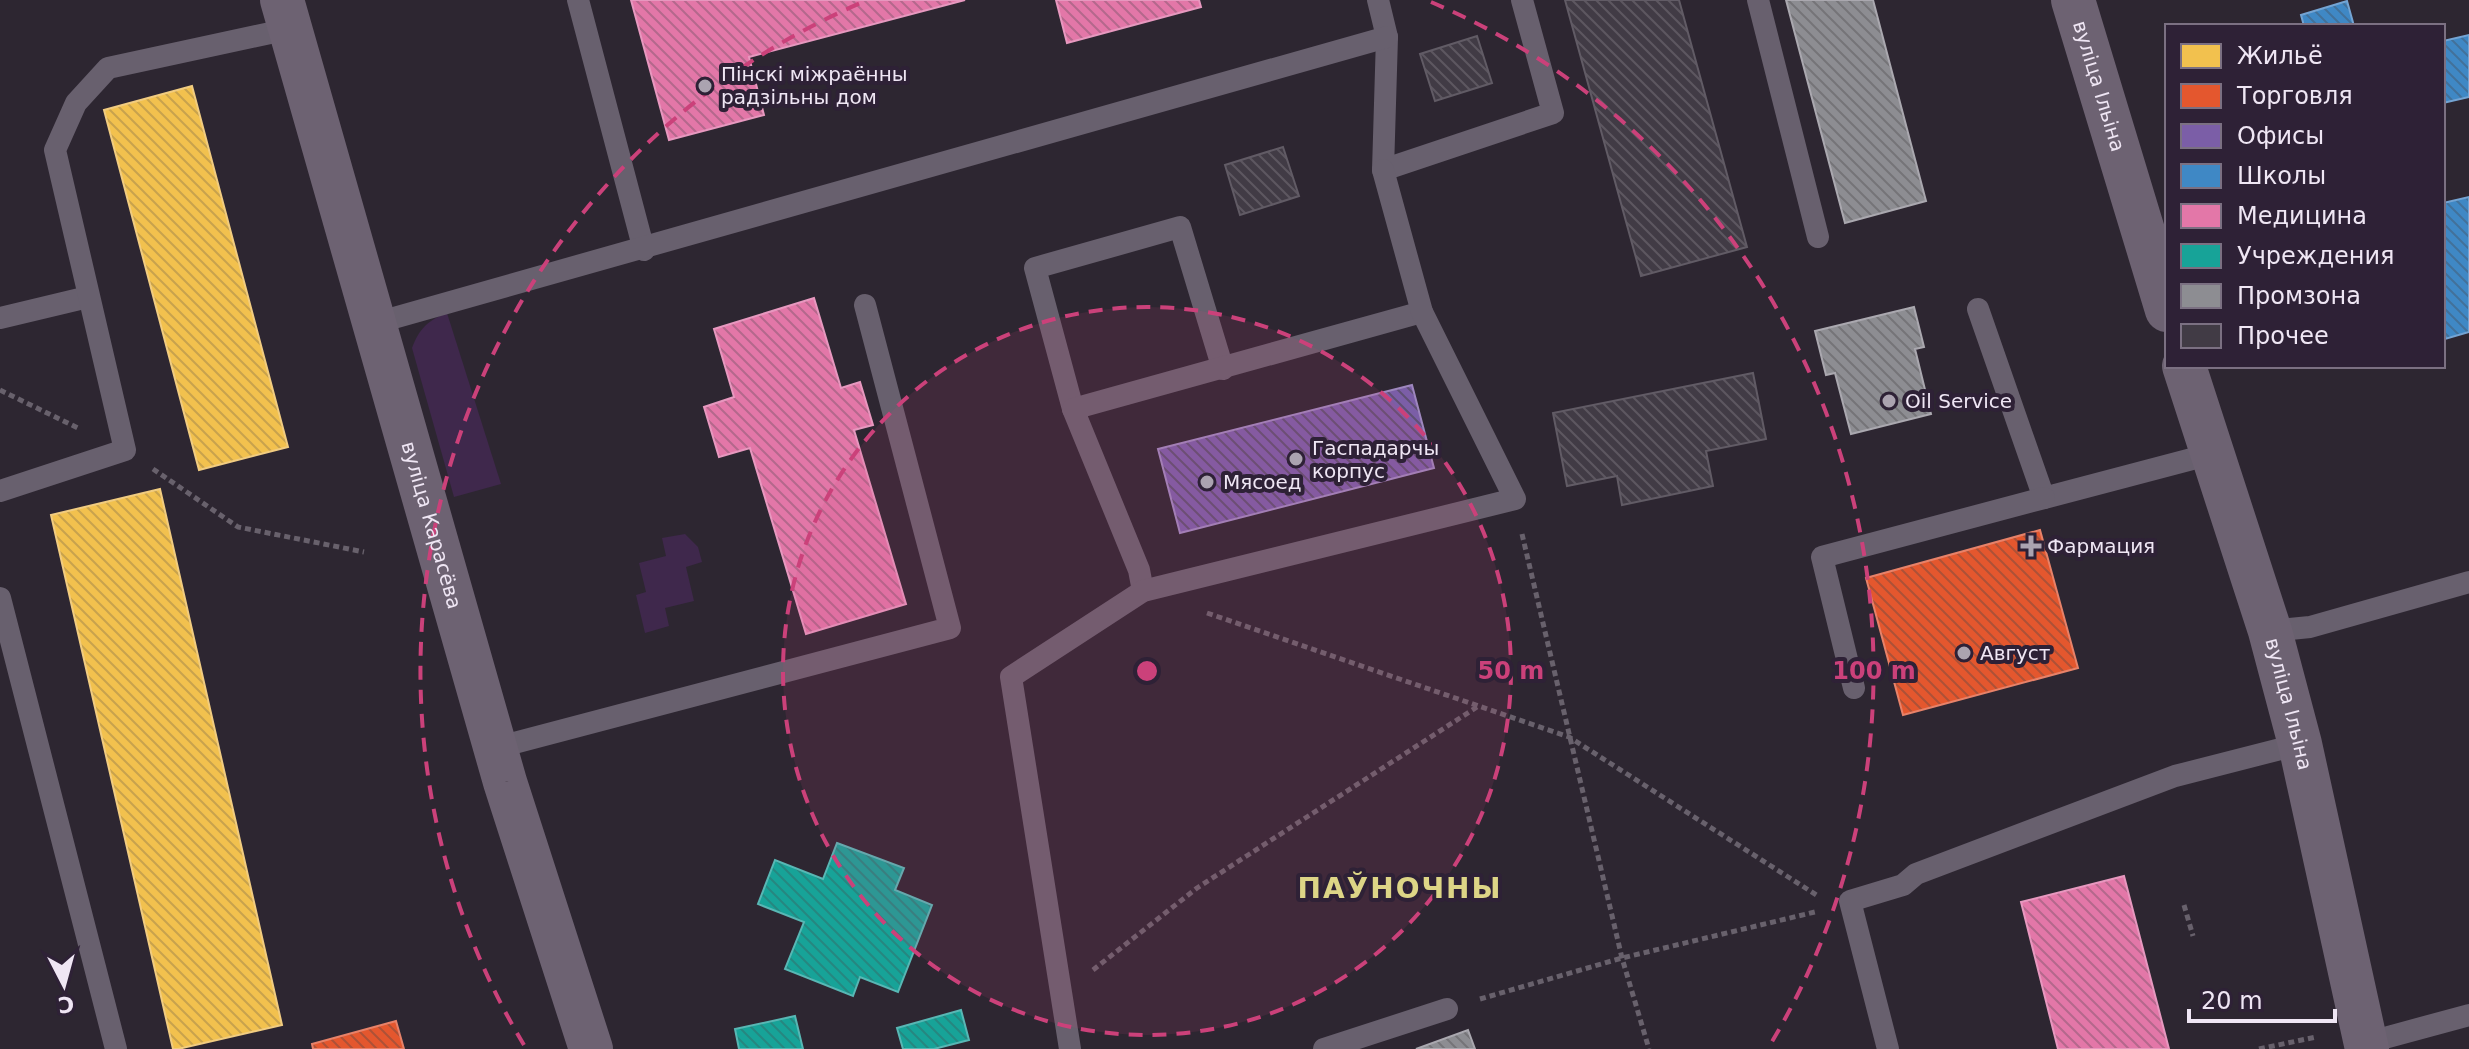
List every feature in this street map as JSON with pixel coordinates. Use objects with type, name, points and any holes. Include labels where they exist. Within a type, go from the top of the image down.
[{"type":"street","name":"вуліца Ільіна","points":[[2073,0],[2165,303]]},
{"type":"street","name":"вуліца Карасёва","points":[[285,14],[376,323],[495,748],[591,1049]]},
{"type":"street","name":"вуліца Ільіна","points":[[2185,368],[2270,631],[2300,744],[2367,1046]]},
{"type":"lane","points":[[578,0],[644,250]]},
{"type":"lane","points":[[1070,1049],[1011,677],[1143,591],[1515,499],[1422,312],[1383,170],[1387,37],[1378,0]]},
{"type":"lane","points":[[1383,170],[1553,113],[1522,0]]},
{"type":"lane","points":[[1758,0],[1818,237]]},
{"type":"lane","points":[[0,491],[125,450],[55,150],[76,103],[108,68],[285,14]]},
{"type":"lane","points":[[376,323],[644,250],[1387,37]]},
{"type":"lane","points":[[1143,591],[1139,570],[1073,409],[1035,268],[1180,227],[1223,369]]},
{"type":"lane","points":[[0,318],[88,297]]},
{"type":"lane","points":[[495,748],[950,628],[865,305]]},
{"type":"lane","points":[[1978,309],[2044,498]]},
{"type":"lane","points":[[1073,409],[1422,312]]},
{"type":"lane","points":[[1854,688],[1822,557],[2211,454]]},
{"type":"lane","points":[[2270,631],[2310,627],[2469,582]]},
{"type":"lane","points":[[0,598],[116,1049]]},
{"type":"lane","points":[[1888,1049],[1850,901],[1903,885],[1916,874],[2175,776],[2300,744]]},
{"type":"lane","points":[[1336,1048],[1447,1009]]},
{"type":"lane","points":[[2367,1046],[2469,1015]]},
{"type":"path","points":[[0,390],[125,450],[238,527],[364,552]]},
{"type":"path","points":[[1515,499],[1622,958],[1649,1049]]},
{"type":"path","points":[[1143,591],[1569,737],[1820,897],[1850,901]]},
{"type":"path","points":[[1060,996],[1197,888],[1478,706]]},
{"type":"path","points":[[1447,1009],[1622,958],[1787,921],[1850,901]]},
{"type":"path","points":[[2184,905],[2193,936]]},
{"type":"path","points":[[2259,1049],[2320,1036]]},
{"type":"shaded area","points":[[447,313],[501,484],[454,497],[412,348],[425,326]]},
{"type":"shaded area","points":[[685,534],[698,547],[702,562],[686,567],[694,601],[665,608],[669,626],[645,633],[636,595],[646,592],[639,563],[666,556],[662,538]]},
{"type":"building: Жильё","points":[[192,86],[288,447],[199,470],[104,110]]},
{"type":"building: Жильё","points":[[160,489],[282,1025],[178,1049],[173,1049],[51,515]]},
{"type":"building: Торговля","points":[[2040,530],[2078,668],[1903,715],[1866,578]]},
{"type":"building: Торговля","points":[[396,1021],[404,1049],[313,1049],[312,1044]]},
{"type":"building: Офисы","name":"Гаспадарчы корпус","points":[[1412,385],[1434,468],[1180,533],[1158,449]]},
{"type":"building: Школы","points":[[2347,1],[2353,24],[2303,24],[2301,15]]},
{"type":"building: Школы","points":[[2469,35],[2469,97],[2445,103],[2445,41]]},
{"type":"building: Школы","points":[[2469,197],[2469,332],[2445,339],[2445,203]]},
{"type":"building: Медицина","name":"Пінскі міжраённы радзільны дом","points":[[631,0],[965,0],[749,57],[764,115],[669,140]]},
{"type":"building: Медицина","points":[[1056,0],[1199,0],[1201,7],[1067,43]]},
{"type":"building: Медицина","points":[[814,298],[841,388],[860,382],[873,425],[854,430],[906,604],[806,634],[750,448],[719,457],[704,407],[734,397],[714,329]]},
{"type":"building: Медицина","points":[[2124,876],[2169,1049],[2058,1049],[2021,902]]},
{"type":"building: Учреждения","points":[[837,843],[904,868],[895,890],[932,905],[898,992],[860,977],[853,996],[785,969],[804,922],[758,904],[775,860],[823,879]]},
{"type":"building: Учреждения","points":[[961,1010],[969,1040],[934,1049],[903,1049],[897,1028]]},
{"type":"building: Учреждения","points":[[795,1016],[803,1049],[739,1049],[735,1029]]},
{"type":"building: Промзона","points":[[1786,0],[1873,0],[1926,201],[1845,223]]},
{"type":"building: Промзона","points":[[1914,307],[1924,347],[1915,349],[1931,414],[1851,434],[1835,373],[1826,375],[1815,331]]},
{"type":"building: Промзона","points":[[1468,1030],[1475,1049],[1416,1049]]},
{"type":"building: Прочее","points":[[1565,0],[1679,0],[1747,247],[1641,276]]},
{"type":"building: Прочее","points":[[1477,36],[1492,83],[1435,101],[1420,54]]},
{"type":"building: Прочее","points":[[1283,147],[1299,196],[1240,215],[1225,165]]},
{"type":"building: Прочее","points":[[1753,373],[1766,439],[1706,451],[1713,486],[1622,505],[1617,476],[1567,486],[1553,413]]},
{"type":"place","name":"Пінскі міжраённы радзільны дом","points":[[705,86]]},
{"type":"place","name":"Oil Service","points":[[1889,401]]},
{"type":"place","name":"Гаспадарчы корпус","points":[[1296,459]]},
{"type":"place","name":"Мясоед","points":[[1207,482]]},
{"type":"place","name":"Фармация","points":[[2031,546]]},
{"type":"place","name":"Август","points":[[1964,653]]},
{"type":"district","name":"ПАЎНОЧНЫ","points":[[1400,888]]}]
